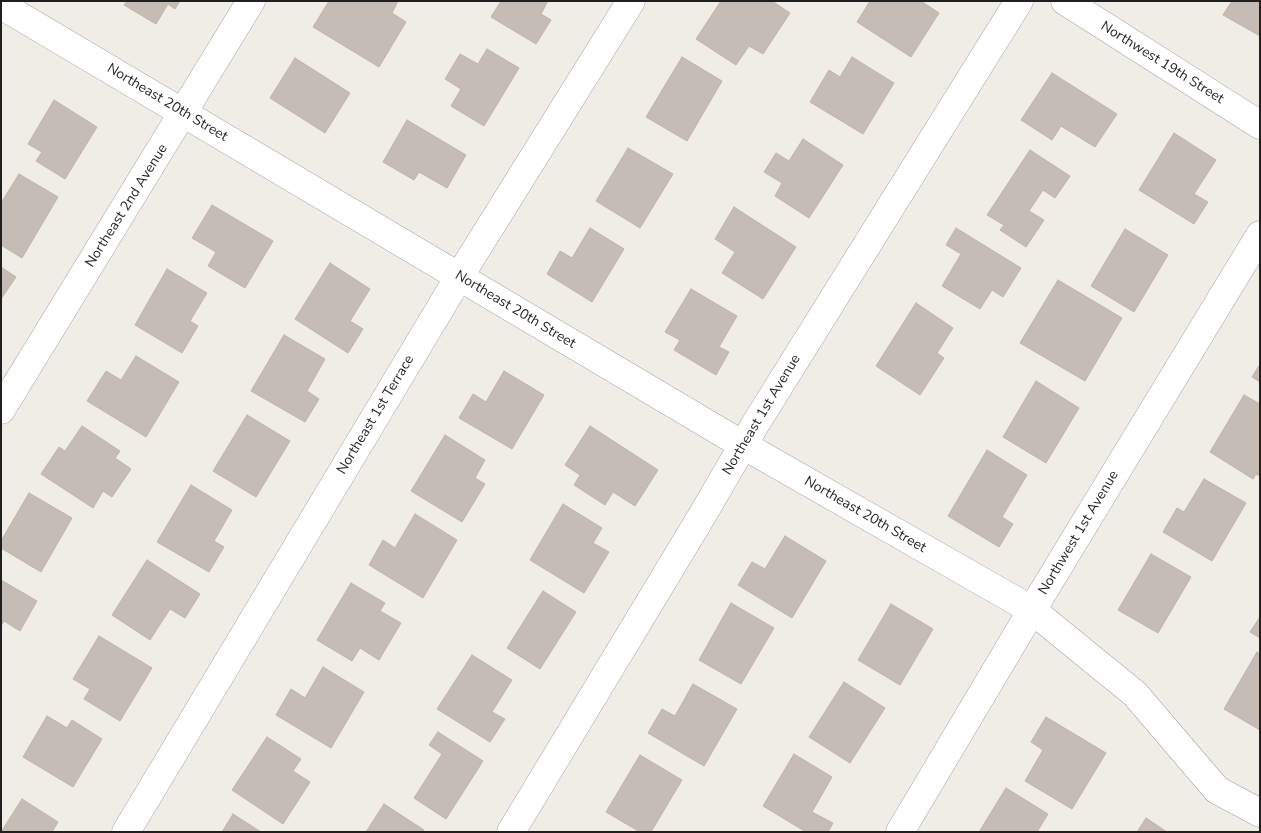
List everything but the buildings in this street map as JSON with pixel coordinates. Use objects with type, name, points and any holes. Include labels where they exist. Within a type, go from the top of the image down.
[{"type":"street","name":"Northeast 2nd Avenue","points":[[1,410],[251,1]]},
{"type":"street","name":"Northeast 1st Terrace","points":[[126,832],[459,277],[631,1]]},
{"type":"street","name":"Northeast 1st Avenue","points":[[511,832],[743,445],[1019,1]]},
{"type":"street","name":"Northwest 19th Street","points":[[1065,1],[1260,125]]},
{"type":"street","name":"Northeast 20th Street","points":[[1,5],[743,445],[1032,610],[1135,694],[1217,790],[1260,813]]},
{"type":"street","name":"Northwest 1st Avenue","points":[[900,832],[1260,234]]}]
